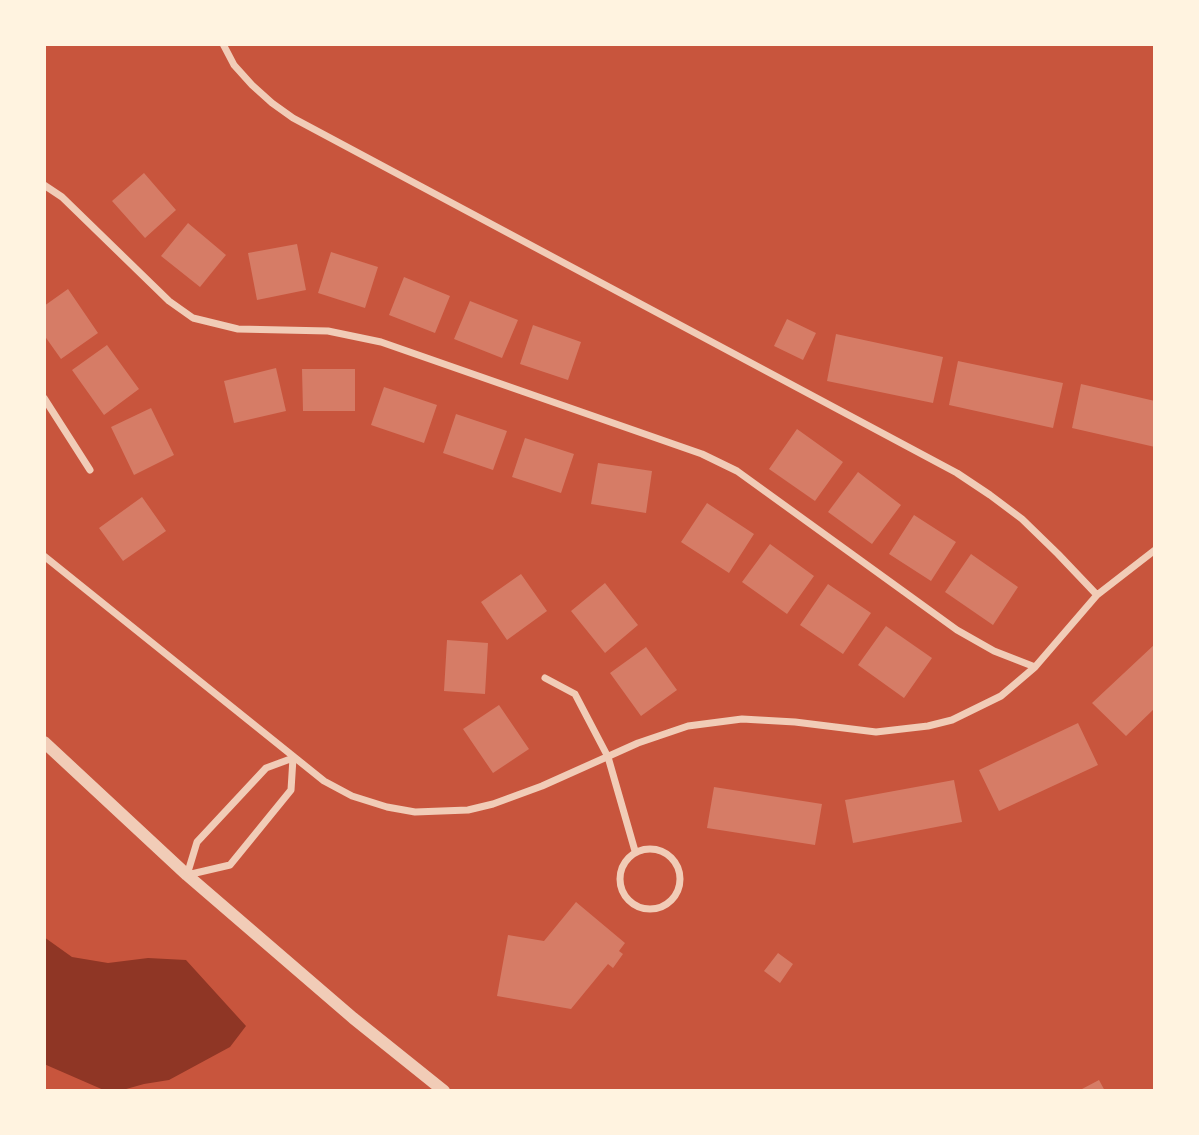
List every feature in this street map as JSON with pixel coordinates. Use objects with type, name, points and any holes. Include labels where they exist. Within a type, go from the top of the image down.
[{"type":"street","points":[[223,44],[234,65],[252,85],[292,118],[957,473],[1022,519],[1097,595]]},
{"type":"street","points":[[44,186],[62,197],[169,301],[193,318],[239,330],[328,331],[381,342],[702,454],[737,471],[957,630],[994,651],[1035,667]]},
{"type":"street","points":[[44,398],[90,470]]},
{"type":"street","points":[[44,556],[324,781],[352,796],[415,813],[468,810],[493,804],[542,786],[638,743],[688,726],[741,719],[795,722],[876,732],[928,726],[952,720],[1001,696],[1035,667],[1097,595],[1155,550]]},
{"type":"street","points":[[545,678],[575,694],[608,757],[635,851]]},
{"type":"street","points":[[44,742],[187,875],[353,1018],[444,1091]]},
{"type":"street","points":[[187,875],[197,842],[266,768],[293,758]]},
{"type":"street","points":[[187,875],[230,865],[291,790],[293,758]]},
{"type":"street","points":[[655,848],[672,858],[677,866],[680,886],[676,895],[660,907],[641,908],[633,904],[621,891],[619,882],[623,864],[635,851],[655,848]]},
{"type":"shaded area","points":[[44,937],[72,957],[108,963],[148,958],[186,960],[246,1026],[230,1047],[169,1080],[119,1091],[106,1091],[44,1064]]},
{"type":"building","points":[[144,173],[176,210],[145,238],[112,201]]},
{"type":"building","points":[[188,223],[226,255],[200,287],[161,256]]},
{"type":"building","points":[[297,244],[306,290],[257,300],[248,253]]},
{"type":"building","points":[[331,252],[378,267],[365,308],[318,293]]},
{"type":"building","points":[[404,277],[450,296],[435,333],[389,315]]},
{"type":"building","points":[[68,289],[98,333],[61,359],[44,335],[44,306]]},
{"type":"building","points":[[470,301],[518,320],[502,358],[454,339]]},
{"type":"building","points":[[787,319],[816,333],[803,360],[774,346]]},
{"type":"building","points":[[533,325],[581,342],[568,380],[520,364]]},
{"type":"building","points":[[836,334],[943,357],[933,403],[827,381]]},
{"type":"building","points":[[107,345],[139,389],[104,415],[72,370]]},
{"type":"building","points":[[958,361],[1063,383],[1053,428],[949,405]]},
{"type":"building","points":[[276,368],[286,411],[234,423],[224,381]]},
{"type":"building","points":[[302,369],[355,369],[355,411],[303,411]]},
{"type":"building","points":[[1081,384],[1155,401],[1155,447],[1072,428]]},
{"type":"building","points":[[384,387],[437,405],[424,443],[371,425]]},
{"type":"building","points":[[151,408],[174,455],[134,475],[111,427]]},
{"type":"building","points":[[456,414],[507,431],[493,470],[443,453]]},
{"type":"building","points":[[797,429],[843,462],[815,501],[769,469]]},
{"type":"building","points":[[525,438],[574,454],[561,493],[512,477]]},
{"type":"building","points":[[598,463],[652,471],[646,513],[591,504]]},
{"type":"building","points":[[858,472],[901,505],[872,544],[828,512]]},
{"type":"building","points":[[142,497],[166,531],[123,561],[99,528]]},
{"type":"building","points":[[707,503],[754,534],[729,573],[681,542]]},
{"type":"building","points":[[914,515],[956,542],[931,581],[889,554]]},
{"type":"building","points":[[770,544],[814,576],[787,614],[742,582]]},
{"type":"building","points":[[971,554],[1018,587],[993,625],[945,592]]},
{"type":"building","points":[[521,574],[547,611],[507,640],[481,602]]},
{"type":"building","points":[[605,583],[638,625],[605,653],[571,611]]},
{"type":"building","points":[[828,584],[871,613],[843,654],[800,625]]},
{"type":"building","points":[[886,626],[932,658],[904,698],[858,665]]},
{"type":"building","points":[[447,640],[488,643],[485,694],[444,691]]},
{"type":"building","points":[[1155,644],[1155,708],[1126,736],[1092,703]]},
{"type":"building","points":[[646,647],[677,690],[641,716],[610,673]]},
{"type":"building","points":[[499,705],[529,749],[493,773],[463,729]]},
{"type":"building","points":[[1078,723],[1098,765],[999,811],[979,770]]},
{"type":"building","points":[[954,780],[962,822],[853,843],[845,800]]},
{"type":"building","points":[[714,787],[822,804],[815,845],[707,828]]},
{"type":"building","points":[[576,902],[625,943],[619,951],[623,954],[613,968],[608,964],[571,1009],[497,996],[508,935],[544,941]]},
{"type":"building","points":[[778,953],[793,964],[780,983],[764,971]]},
{"type":"building","points":[[1099,1080],[1105,1091],[1083,1091],[1082,1089]]}]
